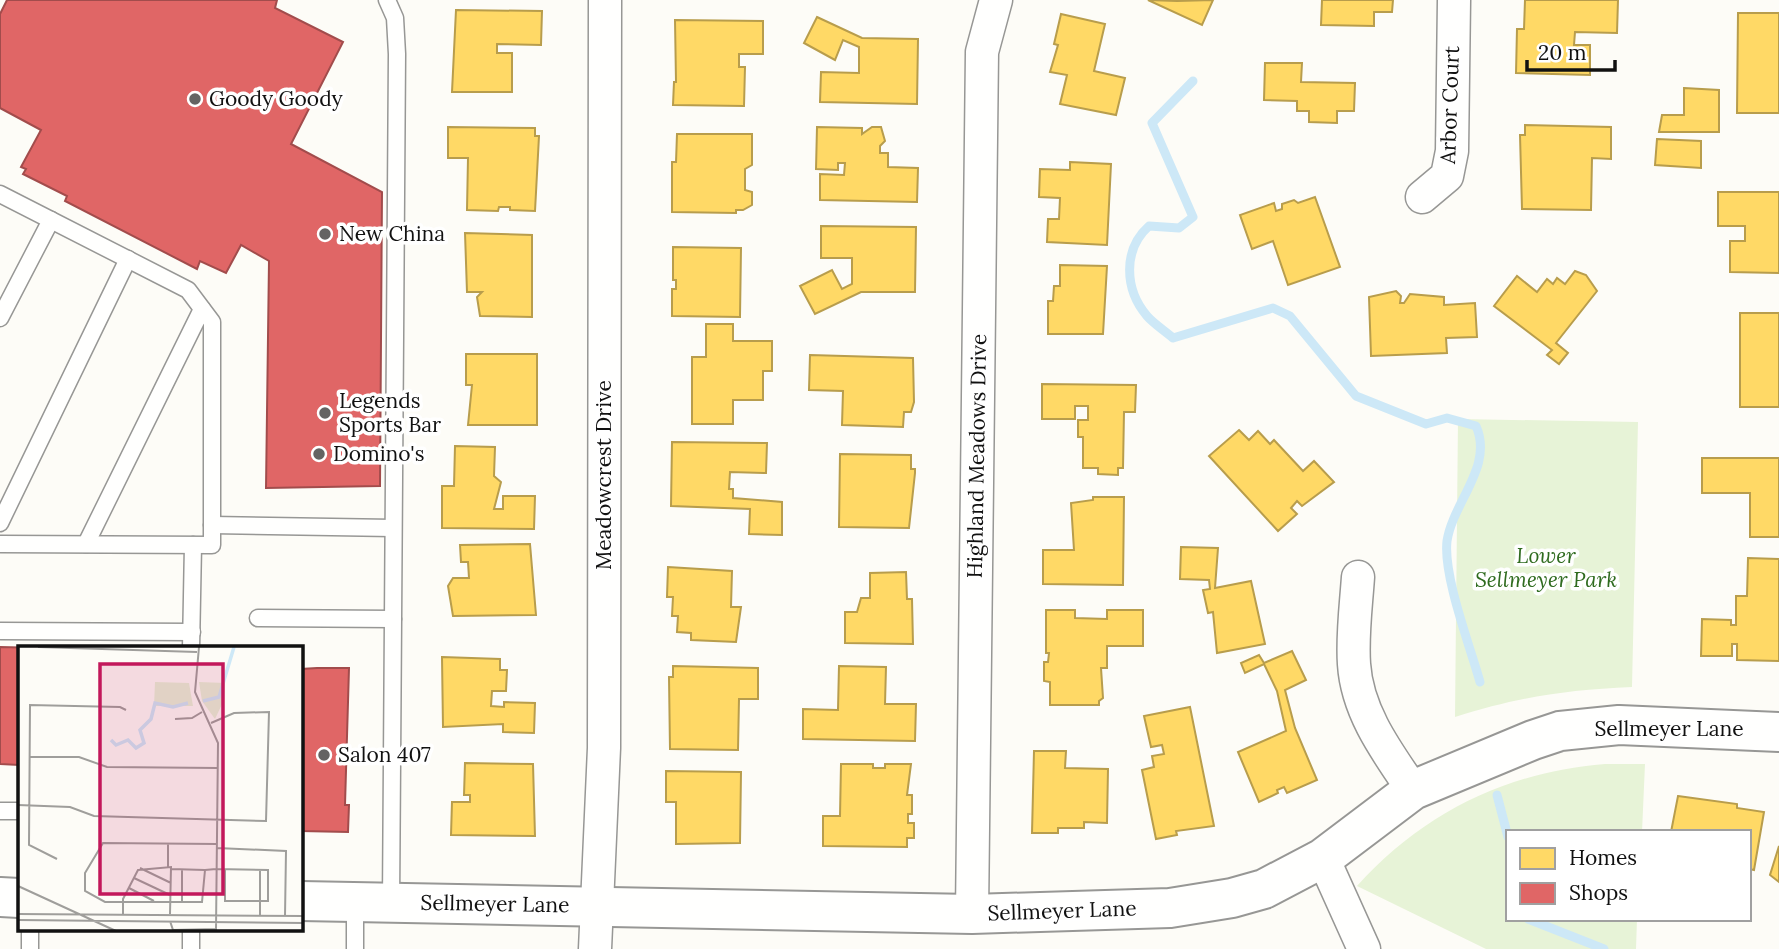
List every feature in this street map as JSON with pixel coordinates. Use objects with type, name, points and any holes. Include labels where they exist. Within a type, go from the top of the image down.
[{"type":"street","name":"Meadowcrest Drive","points":[[595,949],[604,748],[605,0]]},
{"type":"street","name":"Highland Meadows Drive","points":[[972,914],[982,52],[996,0]]},
{"type":"street","name":"Arbor Court","points":[[1422,198],[1447,176],[1452,151],[1454,0]]},
{"type":"street","points":[[1358,577],[1354,666],[1364,708],[1379,741],[1413,790]]},
{"type":"street","name":"Sellmeyer Lane","points":[[303,901],[972,914],[1170,908],[1232,898],[1264,889],[1324,858],[1413,790],[1532,740],[1560,732],[1619,725],[1779,732]]},
{"type":"street","points":[[1324,858],[1364,949]]},
{"type":"street","points":[[0,897],[18,898]]},
{"type":"lane","points":[[355,949],[373,902],[393,619],[397,54],[395,18],[387,0]]},
{"type":"lane","points":[[0,194],[188,290],[212,322],[212,545],[0,544]]},
{"type":"lane","points":[[0,318],[51,220]]},
{"type":"lane","points":[[0,523],[128,259]]},
{"type":"lane","points":[[86,544],[202,309]]},
{"type":"lane","points":[[212,525],[393,528]]},
{"type":"lane","points":[[0,631],[192,640],[193,545]]},
{"type":"lane","points":[[258,618],[393,619]]},
{"type":"lane","points":[[0,811],[18,811]]},
{"type":"green space","name":"Lower Sellmeyer Park","points":[[1458,419],[1638,422],[1632,687],[1542,696],[1455,717]]},
{"type":"green space","points":[[1605,764],[1645,764],[1642,830],[1506,830],[1506,921],[1637,921],[1636,949],[1486,949],[1357,886],[1410,837],[1438,817],[1500,787],[1569,769]]},
{"type":"building: Homes","points":[[1148,0],[1177,1],[1213,0],[1202,25]]},
{"type":"building: Homes","points":[[1322,0],[1393,0],[1392,12],[1374,12],[1374,26],[1321,25]]},
{"type":"building: Homes","points":[[1525,0],[1618,0],[1617,33],[1575,32],[1574,45],[1590,45],[1590,75],[1516,73],[1517,29],[1524,29]]},
{"type":"building: Homes","points":[[456,10],[542,11],[541,45],[497,44],[497,53],[512,53],[512,92],[452,92]]},
{"type":"building: Homes","points":[[1738,13],[1779,13],[1779,113],[1737,113]]},
{"type":"building: Homes","points":[[1061,14],[1105,24],[1094,71],[1125,78],[1116,115],[1060,104],[1067,75],[1050,72],[1058,45],[1054,44]]},
{"type":"building: Homes","points":[[817,17],[862,38],[918,39],[917,104],[820,102],[821,72],[859,73],[859,47],[843,40],[835,60],[804,43]]},
{"type":"building: Homes","points":[[675,20],[763,21],[763,54],[739,54],[739,67],[745,67],[744,106],[673,105],[676,82]]},
{"type":"building: Homes","points":[[1265,63],[1302,63],[1301,82],[1355,83],[1354,111],[1337,111],[1337,123],[1309,122],[1309,111],[1297,111],[1297,101],[1264,100]]},
{"type":"building: Homes","points":[[1684,88],[1719,90],[1719,132],[1659,132],[1662,115],[1684,115]]},
{"type":"building: Homes","points":[[1525,125],[1611,127],[1611,159],[1592,158],[1591,210],[1522,209],[1520,135],[1525,135]]},
{"type":"building: Homes","points":[[448,127],[535,128],[535,136],[539,136],[535,211],[510,210],[510,207],[499,207],[498,211],[467,210],[468,158],[448,158]]},
{"type":"building: Homes","points":[[817,127],[862,128],[862,134],[872,127],[881,127],[885,141],[880,146],[880,153],[888,153],[888,167],[918,168],[917,202],[820,200],[820,174],[844,175],[845,163],[838,163],[838,170],[816,169]]},
{"type":"building: Homes","points":[[677,134],[752,134],[752,165],[745,169],[745,190],[752,192],[752,205],[736,210],[736,213],[672,212],[672,162],[676,162]]},
{"type":"building: Homes","points":[[1657,139],[1701,141],[1701,168],[1655,165]]},
{"type":"building: Homes","points":[[1070,162],[1111,164],[1107,245],[1047,242],[1048,219],[1059,219],[1060,198],[1039,197],[1040,169],[1070,170]]},
{"type":"building: Homes","points":[[1718,192],[1779,192],[1779,273],[1730,272],[1730,241],[1745,241],[1745,226],[1718,226]]},
{"type":"building: Homes","points":[[1315,197],[1340,267],[1288,285],[1273,241],[1252,249],[1240,215],[1274,203],[1276,211],[1282,209],[1282,204],[1294,200],[1298,203]]},
{"type":"building: Homes","points":[[821,226],[916,227],[915,292],[861,292],[815,314],[800,286],[832,270],[842,289],[852,284],[852,258],[821,258]]},
{"type":"building: Homes","points":[[465,233],[532,235],[532,317],[480,316],[477,297],[482,292],[467,292]]},
{"type":"building: Homes","points":[[673,247],[741,248],[740,317],[672,316],[672,289],[676,289],[676,280],[673,280]]},
{"type":"building: Homes","points":[[1060,265],[1107,266],[1103,334],[1048,334],[1048,301],[1053,301],[1054,286],[1060,286]]},
{"type":"building: Homes","points":[[1575,271],[1586,275],[1597,291],[1556,343],[1568,353],[1559,364],[1547,355],[1552,350],[1494,306],[1517,276],[1537,292],[1547,279],[1553,284],[1557,278],[1565,284]]},
{"type":"building: Homes","points":[[1396,291],[1401,296],[1400,303],[1404,303],[1410,294],[1444,297],[1444,305],[1475,303],[1477,337],[1446,338],[1447,353],[1371,356],[1369,297]]},
{"type":"building: Homes","points":[[1740,313],[1779,313],[1779,407],[1740,407]]},
{"type":"building: Homes","points":[[706,324],[733,324],[733,341],[772,341],[772,371],[763,371],[763,400],[733,400],[733,424],[692,424],[692,357],[706,357]]},
{"type":"building: Homes","points":[[466,354],[537,354],[537,425],[468,425],[472,385],[466,385]]},
{"type":"building: Homes","points":[[810,355],[913,358],[914,402],[911,412],[904,412],[903,427],[842,425],[843,391],[809,390]]},
{"type":"building: Homes","points":[[1042,384],[1136,385],[1135,412],[1124,412],[1123,468],[1118,468],[1118,475],[1098,474],[1098,468],[1083,468],[1083,437],[1078,437],[1078,420],[1088,420],[1088,406],[1075,406],[1075,419],[1042,419]]},
{"type":"building: Homes","points":[[1239,430],[1249,440],[1258,431],[1270,444],[1274,440],[1303,471],[1314,461],[1334,482],[1302,506],[1297,501],[1291,508],[1297,514],[1278,531],[1209,456]]},
{"type":"building: Homes","points":[[672,442],[767,443],[766,473],[730,472],[729,489],[733,489],[733,498],[782,502],[782,535],[749,534],[750,509],[671,506]]},
{"type":"building: Homes","points":[[455,446],[495,447],[494,476],[501,482],[494,509],[503,509],[503,496],[535,496],[534,529],[442,528],[442,486],[454,486]]},
{"type":"building: Homes","points":[[840,454],[911,455],[911,469],[915,469],[915,473],[909,528],[839,527]]},
{"type":"building: Homes","points":[[1702,458],[1779,458],[1779,537],[1750,537],[1750,493],[1702,493]]},
{"type":"building: Homes","points":[[1093,497],[1124,497],[1123,585],[1043,584],[1043,550],[1074,550],[1071,503],[1093,500]]},
{"type":"building: Homes","points":[[530,544],[536,615],[453,616],[448,586],[453,578],[469,578],[468,562],[461,562],[460,545]]},
{"type":"building: Homes","points":[[1181,547],[1218,548],[1215,588],[1251,581],[1265,644],[1217,653],[1213,612],[1208,613],[1203,590],[1210,589],[1209,580],[1180,579]]},
{"type":"building: Homes","points":[[1748,558],[1779,559],[1779,661],[1737,660],[1737,644],[1732,644],[1732,656],[1701,656],[1702,619],[1731,620],[1731,625],[1736,625],[1736,596],[1747,596]]},
{"type":"building: Homes","points":[[668,567],[732,571],[731,607],[741,607],[736,642],[691,640],[691,633],[677,632],[678,616],[672,616],[673,597],[667,597]]},
{"type":"building: Homes","points":[[906,572],[907,599],[912,599],[913,644],[845,643],[845,612],[857,612],[861,598],[870,598],[870,573]]},
{"type":"building: Homes","points":[[1046,610],[1075,610],[1075,618],[1107,619],[1107,610],[1143,610],[1143,646],[1107,646],[1107,668],[1101,668],[1103,698],[1099,705],[1050,705],[1050,682],[1044,681],[1044,662],[1048,662],[1049,653],[1046,653]]},
{"type":"building: Homes","points":[[1292,651],[1306,680],[1285,690],[1295,728],[1317,780],[1287,793],[1284,787],[1259,802],[1238,752],[1286,731],[1277,691],[1264,664],[1245,673],[1241,663],[1259,655],[1264,663]]},
{"type":"building: Homes","points":[[442,657],[500,659],[500,670],[507,670],[506,691],[492,691],[491,706],[504,707],[504,702],[535,703],[534,733],[503,732],[503,724],[443,727]]},
{"type":"building: Homes","points":[[673,666],[758,668],[758,699],[739,699],[738,750],[670,749],[669,677],[673,677]]},
{"type":"building: Homes","points":[[839,666],[886,667],[885,704],[916,704],[915,741],[803,739],[803,709],[838,710]]},
{"type":"building: Homes","points":[[1190,707],[1214,826],[1176,831],[1177,835],[1156,839],[1142,770],[1154,767],[1152,756],[1164,754],[1162,745],[1151,747],[1144,716]]},
{"type":"building: Homes","points":[[1034,751],[1066,751],[1065,768],[1108,769],[1107,823],[1084,822],[1084,828],[1058,828],[1058,833],[1032,833]]},
{"type":"building: Homes","points":[[465,763],[533,764],[535,836],[451,835],[452,802],[470,802],[470,795],[464,795]]},
{"type":"building: Homes","points":[[841,764],[873,764],[873,768],[885,768],[885,764],[911,764],[907,795],[912,795],[912,814],[908,814],[908,823],[914,823],[914,838],[907,838],[907,847],[823,846],[823,816],[840,816]]},
{"type":"building: Homes","points":[[666,771],[741,772],[740,843],[676,844],[676,802],[666,802]]},
{"type":"building: Homes","points":[[1678,796],[1737,804],[1737,808],[1764,812],[1754,870],[1751,869],[1751,830],[1671,830]]},
{"type":"building: Homes","points":[[1779,846],[1779,882],[1770,875]]},
{"type":"building: Shops","points":[[7,0],[277,0],[275,8],[343,42],[291,144],[382,192],[380,486],[266,488],[269,261],[241,245],[226,273],[200,261],[197,269],[65,201],[67,196],[23,174],[26,169],[21,167],[41,130],[0,108],[0,14]]},
{"type":"building: Shops","points":[[0,647],[18,647],[18,765],[0,764]]},
{"type":"building: Shops","name":"Salon 407","points":[[349,668],[345,805],[349,805],[348,832],[303,831],[303,669]]},
{"type":"waterway","points":[[1193,81],[1152,123],[1193,217],[1179,228],[1149,226],[1134,246],[1131,282],[1139,305],[1150,319],[1173,338],[1273,308],[1290,316],[1356,396],[1426,424],[1447,418],[1476,426],[1480,455],[1451,527],[1447,556],[1453,592],[1480,682]]},
{"type":"waterway","points":[[1497,795],[1506,830]]},
{"type":"waterway","points":[[1533,921],[1604,949]]},
{"type":"place","name":"Goody Goody","points":[[195,99]]},
{"type":"place","name":"New China","points":[[325,234]]},
{"type":"place","name":"Legends Sports Bar","points":[[325,413]]},
{"type":"place","name":"Domino's","points":[[319,454]]},
{"type":"place","name":"Salon 407","points":[[324,755]]}]
